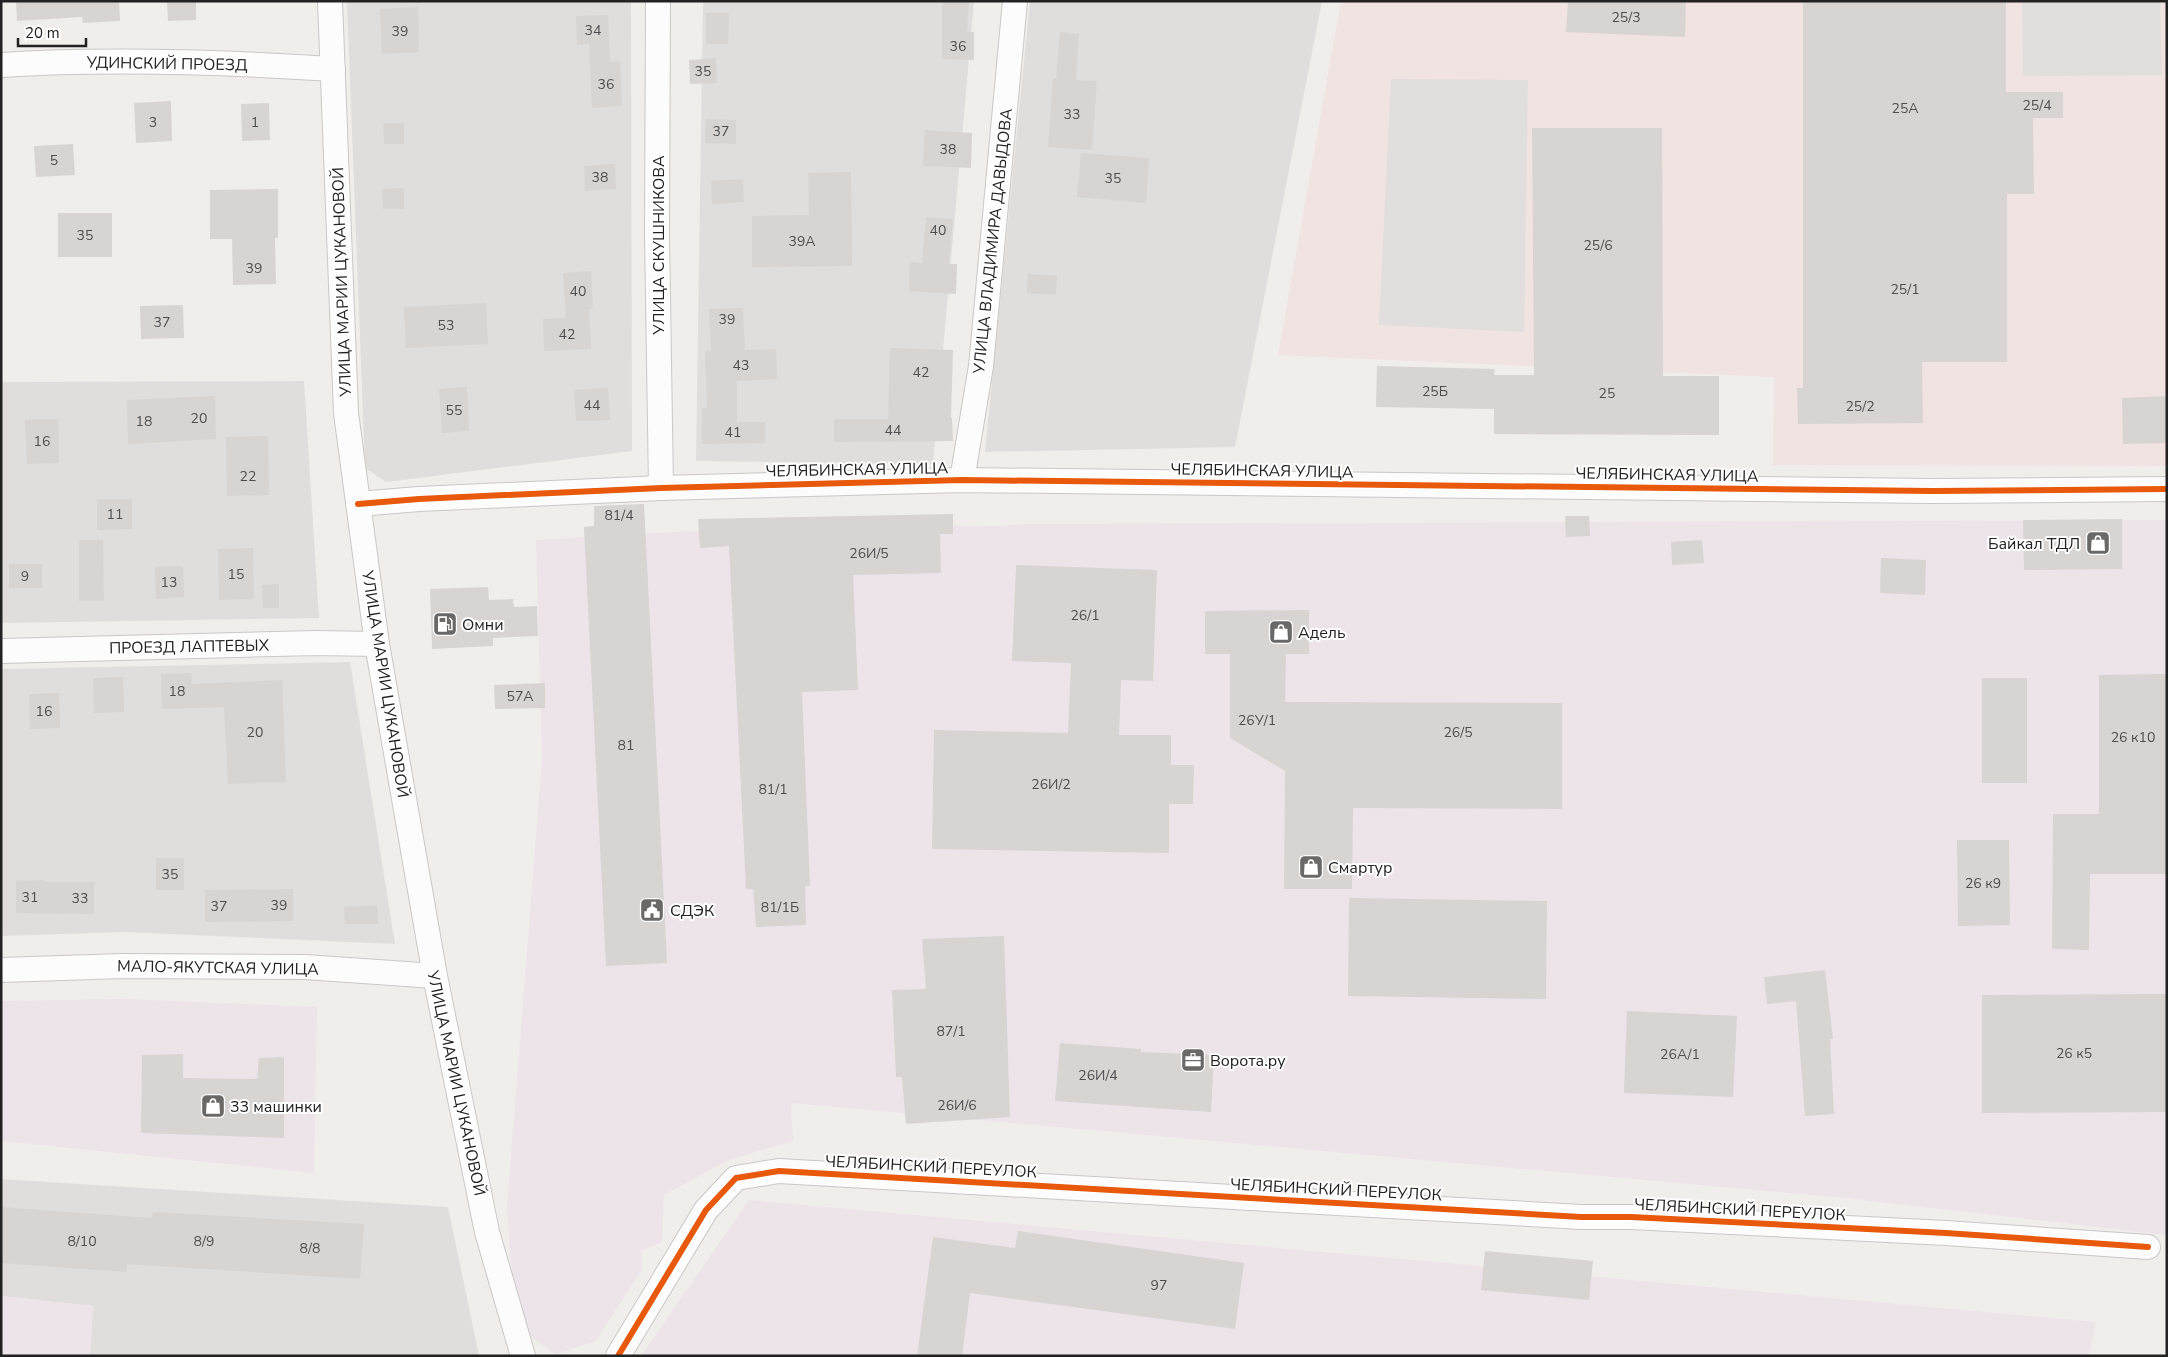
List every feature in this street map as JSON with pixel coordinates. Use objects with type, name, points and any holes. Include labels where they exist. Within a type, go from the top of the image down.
[{"type":"street","name":"УЛИЦА МАРИИ ЦУКАНОВОЙ","points":[[330,1],[346,413],[377,644],[435,976],[487,1232],[523,1356]]},
{"type":"street","name":"УЛИЦА СКУШНИКОВА","points":[[658,1],[657,234],[661,488]]},
{"type":"street","name":"УЛИЦА ВЛАДИМИРА ДАВЫДОВА","points":[[962,480],[980,366],[1015,1]]},
{"type":"street","name":"УДИНСКИЙ ПРОЕЗД","points":[[1,64],[66,61],[245,64],[333,70]]},
{"type":"street","name":"ЧЕЛЯБИНСКАЯ УЛИЦА","points":[[358,504],[419,499],[661,488],[962,480],[1932,490],[2167,489]]},
{"type":"street","name":"ПРОЕЗД ЛАПТЕВЫХ","points":[[1,651],[316,643],[377,644]]},
{"type":"street","name":"МАЛО-ЯКУТСКАЯ УЛИЦА","points":[[1,970],[123,966],[305,967],[435,976]]},
{"type":"street","name":"ЧЕЛЯБИНСКИЙ ПЕРЕУЛОК","points":[[618,1356],[706,1210],[736,1178],[779,1171],[1571,1217],[1631,1217],[1946,1233],[2148,1247]]},
{"type":"shaded area","points":[[347,1],[631,1],[632,451],[386,482],[365,468]]},
{"type":"shaded area","points":[[703,1],[974,1],[933,464],[696,461]]},
{"type":"shaded area","points":[[1030,1],[1322,1],[1235,447],[985,452]]},
{"type":"shaded area","points":[[1341,1],[2167,1],[2167,466],[1773,465],[1774,377],[1278,355]]},
{"type":"shaded area","points":[[2022,1],[2160,1],[2162,75],[2023,76]]},
{"type":"shaded area","points":[[1391,79],[1528,80],[1524,332],[1379,325]]},
{"type":"shaded area","points":[[304,381],[319,618],[1,623],[1,382]]},
{"type":"shaded area","points":[[2167,520],[2167,1235],[1845,1198],[791,1103],[793,1141],[729,1160],[664,1195],[662,1242],[641,1251],[642,1269],[596,1341],[556,1354],[528,1335],[511,1267],[507,1207],[542,759],[536,540],[818,524],[998,526],[1026,524]]},
{"type":"shaded area","points":[[350,662],[395,944],[123,932],[1,936],[1,669]]},
{"type":"shaded area","points":[[124,999],[317,1007],[314,1173],[1,1141],[1,1001]]},
{"type":"shaded area","points":[[1,1179],[448,1207],[479,1356],[90,1356],[93,1306],[1,1296]]},
{"type":"shaded area","points":[[749,1200],[2096,1322],[2089,1356],[641,1356]]},
{"type":"shaded area","points":[[1,1296],[93,1306],[90,1356],[1,1356]]},
{"type":"building","points":[[16,1],[119,1],[120,21],[83,23],[82,17],[17,21]]},
{"type":"building","points":[[167,1],[196,1],[196,20],[168,21]]},
{"type":"building","points":[[942,1],[969,1],[967,32],[974,32],[974,60],[942,59]]},
{"type":"building","points":[[1568,1],[1686,1],[1685,37],[1566,32]]},
{"type":"building","points":[[1803,1],[2006,1],[2006,92],[2063,92],[2063,118],[2033,118],[2034,194],[2007,194],[2007,362],[1922,362],[1923,423],[1798,424],[1797,388],[1803,388]]},
{"type":"building","points":[[418,7],[419,52],[382,54],[380,9]]},
{"type":"building","points":[[706,13],[729,13],[728,44],[706,44]]},
{"type":"building","points":[[608,15],[610,62],[620,61],[622,106],[592,108],[589,44],[577,45],[576,16]]},
{"type":"building","points":[[1060,32],[1079,34],[1076,80],[1097,81],[1092,150],[1048,147],[1053,78],[1056,78]]},
{"type":"building","points":[[716,58],[717,83],[690,84],[689,60]]},
{"type":"building","points":[[171,101],[172,141],[136,143],[134,103]]},
{"type":"building","points":[[269,103],[270,140],[242,141],[241,104]]},
{"type":"building","points":[[706,119],[736,120],[736,144],[705,143]]},
{"type":"building","points":[[383,123],[404,123],[404,144],[384,144]]},
{"type":"building","points":[[1532,128],[1662,128],[1663,376],[1719,376],[1719,435],[1494,434],[1494,409],[1376,407],[1377,366],[1495,369],[1494,375],[1534,375]]},
{"type":"building","points":[[925,130],[972,133],[971,168],[923,166]]},
{"type":"building","points":[[73,144],[75,175],[36,177],[34,146]]},
{"type":"building","points":[[1081,153],[1149,158],[1146,203],[1077,197]]},
{"type":"building","points":[[615,164],[616,189],[585,191],[584,166]]},
{"type":"building","points":[[851,172],[852,266],[752,267],[752,216],[809,215],[808,173]]},
{"type":"building","points":[[743,179],[744,202],[712,204],[711,181]]},
{"type":"building","points":[[404,188],[404,209],[383,209],[382,189]]},
{"type":"building","points":[[278,189],[278,238],[275,238],[276,284],[233,285],[232,239],[210,239],[210,190]]},
{"type":"building","points":[[58,213],[112,213],[112,257],[58,257]]},
{"type":"building","points":[[926,217],[953,219],[949,264],[957,264],[956,294],[909,291],[910,262],[922,263]]},
{"type":"building","points":[[591,271],[593,309],[589,309],[591,349],[544,351],[543,319],[566,318],[563,273]]},
{"type":"building","points":[[1028,274],[1057,276],[1056,295],[1027,293]]},
{"type":"building","points":[[486,303],[488,344],[406,348],[404,307]]},
{"type":"building","points":[[183,305],[184,338],[141,339],[140,306]]},
{"type":"building","points":[[743,308],[745,350],[776,349],[777,379],[737,381],[737,422],[765,422],[765,443],[702,444],[702,408],[707,408],[705,351],[711,351],[709,309]]},
{"type":"building","points":[[890,348],[953,350],[951,418],[953,441],[834,442],[834,419],[888,419]]},
{"type":"building","points":[[467,387],[469,431],[442,433],[439,389]]},
{"type":"building","points":[[608,388],[610,420],[576,421],[574,390]]},
{"type":"building","points":[[215,396],[216,439],[128,444],[127,400]]},
{"type":"building","points":[[2167,396],[2167,443],[2123,444],[2122,398]]},
{"type":"building","points":[[58,419],[59,463],[27,464],[25,420]]},
{"type":"building","points":[[268,436],[269,495],[227,496],[226,437]]},
{"type":"building","points":[[97,499],[132,499],[132,529],[97,530]]},
{"type":"building","points":[[644,504],[667,963],[606,966],[584,527],[594,526],[594,506]]},
{"type":"building","points":[[953,514],[953,534],[940,534],[941,573],[853,575],[858,690],[802,692],[810,886],[805,886],[806,925],[756,927],[753,889],[746,889],[729,546],[700,548],[698,519]]},
{"type":"building","points":[[1565,516],[1589,516],[1590,536],[1566,537]]},
{"type":"building","points":[[2122,519],[2122,569],[2024,570],[2023,520]]},
{"type":"building","points":[[79,540],[103,540],[104,601],[79,601]]},
{"type":"building","points":[[1702,540],[1704,563],[1672,565],[1671,542]]},
{"type":"building","points":[[253,548],[254,599],[219,600],[218,549]]},
{"type":"building","points":[[1881,558],[1926,560],[1925,595],[1880,593]]},
{"type":"building","points":[[9,564],[42,564],[42,588],[9,588]]},
{"type":"building","points":[[1016,565],[1157,570],[1153,681],[1121,680],[1119,735],[1171,735],[1171,765],[1194,765],[1193,804],[1169,804],[1169,853],[932,849],[934,730],[1068,733],[1071,663],[1012,661]]},
{"type":"building","points":[[183,566],[184,597],[156,599],[155,567]]},
{"type":"building","points":[[279,584],[279,608],[263,608],[262,585]]},
{"type":"building","points":[[488,587],[489,600],[513,599],[514,607],[537,606],[538,636],[493,638],[493,646],[432,649],[430,589]]},
{"type":"building","points":[[1309,610],[1309,654],[1286,654],[1285,702],[1562,703],[1562,809],[1353,808],[1352,889],[1284,889],[1285,771],[1230,738],[1230,654],[1205,654],[1205,611]]},
{"type":"building","points":[[191,673],[192,684],[282,680],[286,782],[228,784],[224,707],[162,709],[161,674]]},
{"type":"building","points":[[2167,674],[2167,874],[2090,874],[2089,950],[2052,949],[2053,814],[2099,814],[2099,675]]},
{"type":"building","points":[[123,677],[124,712],[94,713],[93,678]]},
{"type":"building","points":[[1982,678],[2027,678],[2027,783],[1982,783]]},
{"type":"building","points":[[545,683],[545,708],[495,709],[494,685]]},
{"type":"building","points":[[59,693],[60,728],[30,729],[29,694]]},
{"type":"building","points":[[1957,840],[2009,840],[2010,925],[1958,926]]},
{"type":"building","points":[[156,858],[184,858],[184,890],[156,890]]},
{"type":"building","points":[[44,880],[44,882],[94,882],[94,914],[16,913],[16,881]]},
{"type":"building","points":[[293,889],[293,921],[205,922],[205,890]]},
{"type":"building","points":[[1349,898],[1547,901],[1546,999],[1348,996]]},
{"type":"building","points":[[377,905],[378,924],[345,924],[344,907]]},
{"type":"building","points":[[1004,936],[1010,1117],[906,1124],[902,1077],[896,1077],[892,990],[926,989],[922,939]]},
{"type":"building","points":[[1825,970],[1833,1039],[1830,1039],[1834,1114],[1805,1116],[1796,1001],[1767,1004],[1764,977]]},
{"type":"building","points":[[2167,994],[2167,1112],[1982,1113],[1982,995]]},
{"type":"building","points":[[1627,1011],[1737,1016],[1733,1097],[1624,1093]]},
{"type":"building","points":[[1060,1043],[1141,1049],[1141,1052],[1214,1055],[1211,1112],[1055,1101]]},
{"type":"building","name":"33 машинки","points":[[183,1054],[183,1078],[257,1079],[259,1058],[284,1057],[284,1138],[141,1133],[142,1055]]},
{"type":"building","points":[[1,1207],[152,1218],[153,1212],[364,1224],[360,1279],[127,1264],[126,1272],[1,1263]]},
{"type":"building","points":[[1018,1231],[1244,1263],[1235,1329],[970,1293],[962,1356],[917,1356],[933,1237],[1015,1248]]},
{"type":"building","points":[[1485,1251],[1593,1261],[1589,1300],[1481,1290]]},
{"type":"cycle path","points":[[358,504],[419,499],[661,488],[962,480],[1932,491],[2167,489]]},
{"type":"cycle path","points":[[618,1356],[706,1210],[736,1178],[779,1171],[1581,1217],[1631,1217],[1946,1233],[2148,1247]]},
{"type":"place","name":"Байкал ТДЛ","points":[[2098,543]]},
{"type":"place","name":"Омни","points":[[445,624]]},
{"type":"place","name":"Адель","points":[[1281,632]]},
{"type":"place","name":"Смартур","points":[[1311,867]]},
{"type":"place","name":"СДЭК","points":[[652,910]]},
{"type":"place","name":"Ворота.ру","points":[[1193,1060]]},
{"type":"place","name":"33 машинки","points":[[213,1106]]}]
